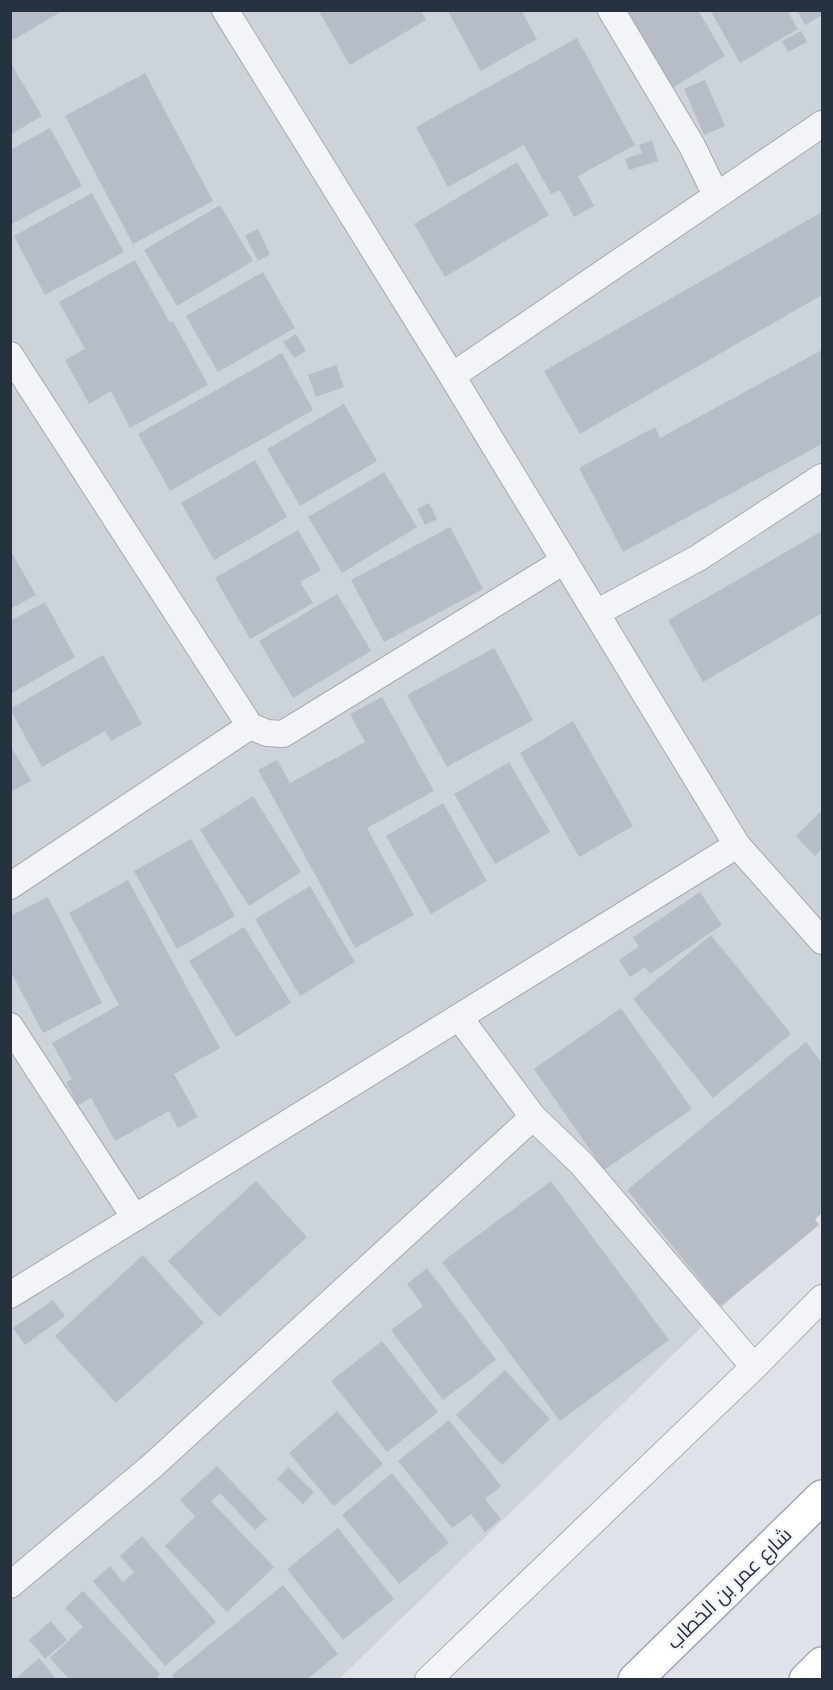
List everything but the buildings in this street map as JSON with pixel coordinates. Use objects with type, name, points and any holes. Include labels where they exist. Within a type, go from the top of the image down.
[{"type":"main road","name":"شارع عمر بن الخطاب","points":[[635,1680],[822,1497]]},
{"type":"main road","points":[[806,1680],[822,1664]]},
{"type":"street","points":[[225,10],[452,376],[737,845],[822,941]]},
{"type":"street","points":[[610,10],[692,146],[716,195]]},
{"type":"street","points":[[452,376],[822,124]]},
{"type":"street","points":[[10,355],[250,726],[267,733],[283,734],[564,561]]},
{"type":"street","points":[[596,613],[698,558],[822,477]]},
{"type":"street","points":[[10,886],[250,726]]},
{"type":"street","points":[[10,1295],[737,845]]},
{"type":"street","points":[[459,1017],[533,1117],[581,1163],[754,1367]]},
{"type":"street","points":[[10,1026],[135,1218]]},
{"type":"street","points":[[10,1585],[151,1467],[533,1117]]},
{"type":"street","points":[[428,1680],[754,1367],[822,1298]]},
{"type":"shaded area","points":[[11,11],[822,11],[822,1210],[339,1679],[11,1680]]}]
